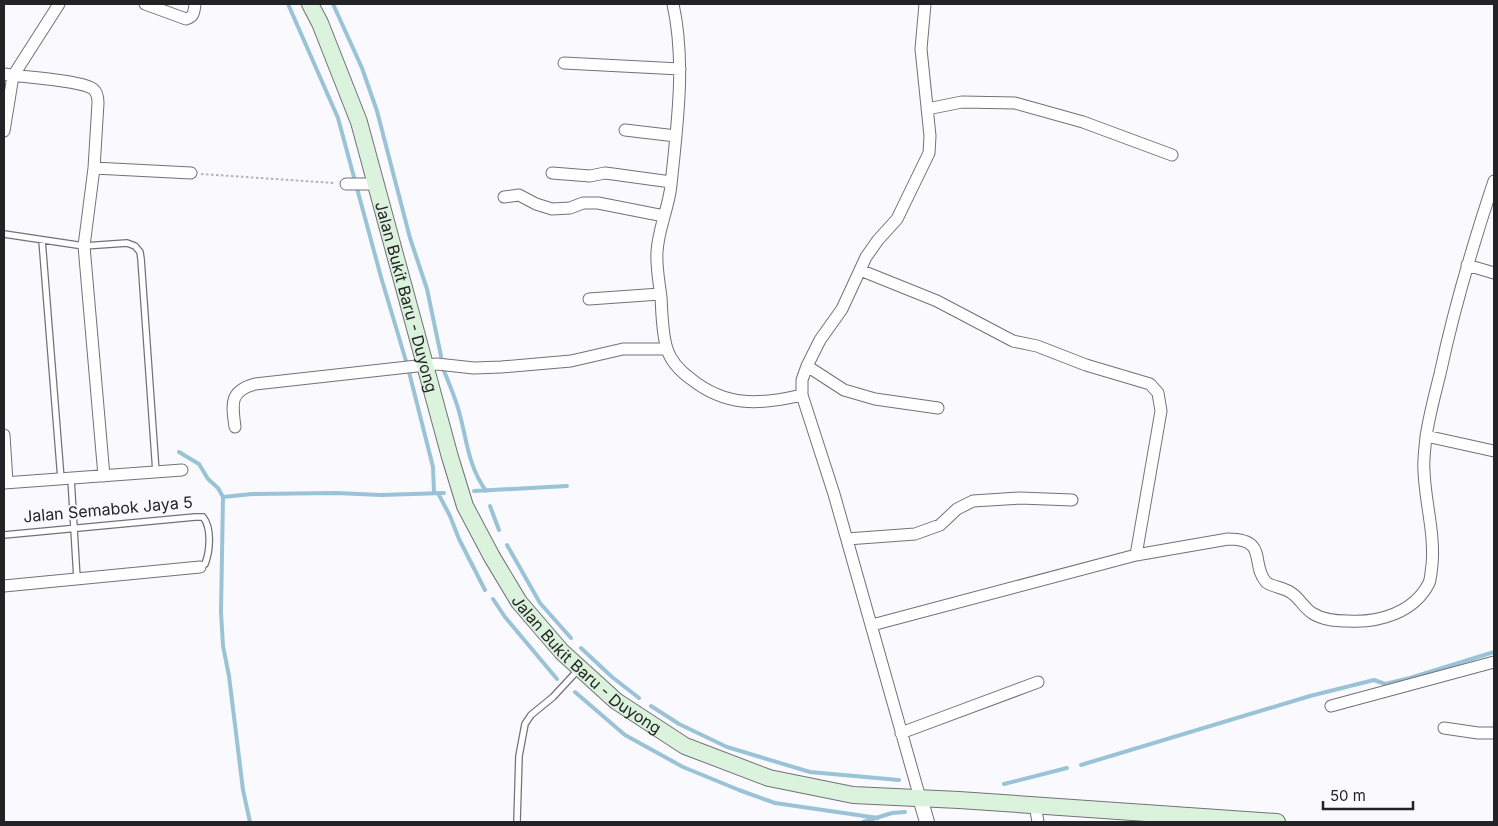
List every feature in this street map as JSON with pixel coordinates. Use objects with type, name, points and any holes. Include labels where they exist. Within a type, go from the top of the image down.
[{"type":"main road","name":"Jalan Bukit Baru - Duyong","points":[[310,4],[320,23],[359,122],[369,184],[426,365],[465,506],[519,602],[562,652],[616,701],[694,750],[769,778],[853,795],[1277,822]]},
{"type":"street","points":[[4,131],[9,75],[59,4]]},
{"type":"street","points":[[145,4],[186,20],[193,15],[195,4]]},
{"type":"street","points":[[673,4],[680,54],[676,136],[671,182],[657,252],[667,349],[674,363],[687,376],[724,399],[755,402],[802,395]]},
{"type":"street","points":[[925,4],[921,50],[930,136],[929,153],[897,219],[878,240],[860,270],[842,309],[820,340],[802,380],[802,395],[832,486],[927,822]]},
{"type":"street","points":[[564,63],[680,69]]},
{"type":"street","points":[[9,75],[80,84],[94,90],[98,103],[94,168],[84,246],[104,476]]},
{"type":"street","points":[[927,109],[962,102],[1015,103],[1083,122],[1172,155]]},
{"type":"street","points":[[625,130],[676,136]]},
{"type":"street","points":[[94,168],[191,173]]},
{"type":"street","points":[[552,172],[590,176],[605,173],[671,182]]},
{"type":"street","points":[[872,625],[1136,555],[1238,539],[1247,542],[1254,548],[1262,575],[1267,584],[1288,591],[1296,596],[1311,612],[1326,620],[1374,621],[1394,615],[1410,605],[1423,593],[1430,581],[1434,548],[1424,470],[1426,436],[1450,328],[1467,265],[1494,180]]},
{"type":"street","points":[[346,184],[369,184]]},
{"type":"street","points":[[504,196],[519,195],[536,204],[552,209],[570,208],[583,203],[598,203],[664,216]]},
{"type":"street","points":[[1467,265],[1494,273]]},
{"type":"street","points":[[860,270],[937,301],[1013,341],[1037,346],[1086,365],[1150,384],[1158,393],[1161,411],[1136,555]]},
{"type":"street","points":[[589,299],[660,294]]},
{"type":"street","points":[[235,427],[234,398],[239,391],[255,384],[437,364],[474,368],[501,367],[571,361],[623,349],[667,349]]},
{"type":"street","points":[[807,366],[844,390],[875,399],[938,408]]},
{"type":"street","points":[[4,435],[5,482],[182,470]]},
{"type":"street","points":[[1426,436],[1494,451]]},
{"type":"street","points":[[847,539],[914,534],[940,525],[956,508],[973,500],[1020,498],[1072,500]]},
{"type":"street","name":"Jalan Semabok Jaya 5","points":[[4,586],[200,567]]},
{"type":"street","points":[[1331,706],[1494,662]]},
{"type":"street","points":[[901,733],[1038,682]]},
{"type":"street","points":[[1444,728],[1478,733],[1494,733]]},
{"type":"street","points":[[1034,806],[1038,822]]},
{"type":"lane","points":[[4,234],[84,246],[127,243],[135,246],[140,252],[156,472]]},
{"type":"lane","points":[[42,240],[66,478],[74,528],[77,579]]},
{"type":"lane","name":"Jalan Semabok Jaya 5","points":[[4,535],[195,516],[203,518],[208,524],[208,556],[206,564],[200,567]]},
{"type":"lane","points":[[517,822],[520,756],[525,724],[531,715],[553,697],[580,668]]},
{"type":"path","points":[[191,173],[346,184]]},
{"type":"waterway","points":[[288,4],[338,118],[406,361]]},
{"type":"waterway","points":[[333,4],[362,68],[377,111],[410,238],[427,289],[441,356]]},
{"type":"waterway","points":[[444,371],[458,408],[471,461],[486,491]]},
{"type":"waterway","points":[[409,372],[433,467],[434,493]]},
{"type":"waterway","points":[[179,452],[199,464],[208,479],[218,488],[223,497]]},
{"type":"waterway","points":[[474,491],[567,486]]},
{"type":"waterway","points":[[250,822],[243,790],[229,676],[223,646],[221,612],[223,497],[252,494],[336,493],[381,495],[444,493]]},
{"type":"waterway","points":[[438,493],[485,590]]},
{"type":"waterway","points":[[490,506],[499,530]]},
{"type":"waterway","points":[[507,545],[540,603],[571,638]]},
{"type":"waterway","points":[[493,599],[505,617],[557,679]]},
{"type":"waterway","points":[[581,648],[612,677],[639,698]]},
{"type":"waterway","points":[[1081,765],[1310,696],[1374,680],[1385,684],[1494,652]]},
{"type":"waterway","points":[[575,692],[625,735],[683,767],[775,803],[878,818]]},
{"type":"waterway","points":[[651,706],[679,724],[727,747],[810,772],[899,780]]},
{"type":"waterway","points":[[1004,784],[1067,768]]},
{"type":"waterway","points":[[863,822],[892,813],[905,812]]}]
